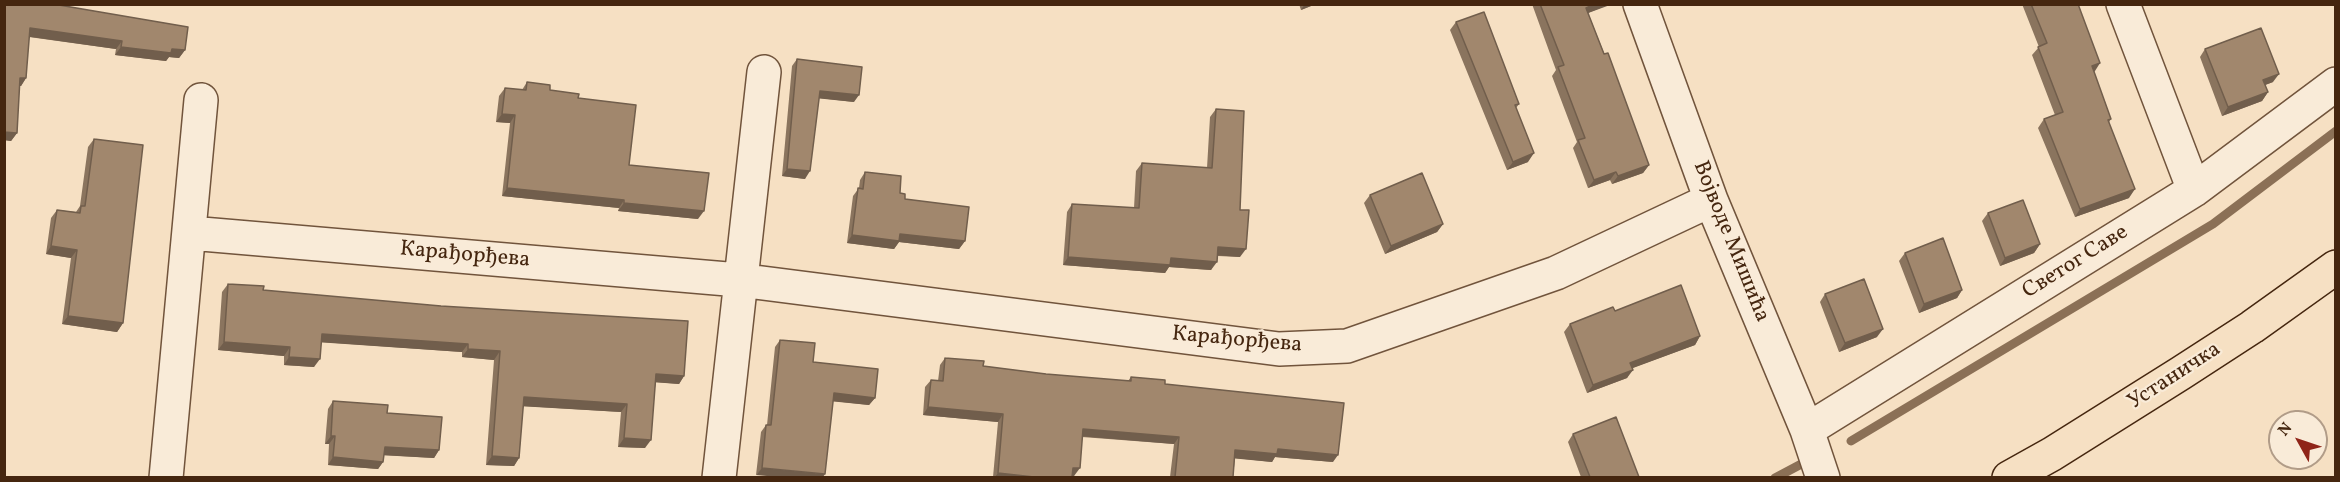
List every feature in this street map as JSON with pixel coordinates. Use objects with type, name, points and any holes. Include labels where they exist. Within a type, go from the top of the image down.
[{"type":"main road","name":"Устаничка","points":[[2009,477],[2145,396],[2252,327],[2336,267]]},
{"type":"street","name":"Војводе Мишића","points":[[1641,4],[1711,200],[1807,430],[1823,477]]},
{"type":"street","points":[[2123,4],[2194,190]]},
{"type":"street","points":[[718,477],[764,72]]},
{"type":"street","name":"Светог Саве","points":[[1807,430],[2194,190],[2336,84]]},
{"type":"street","points":[[166,477],[201,100]]},
{"type":"street","name":"Карађорђева","points":[[190,233],[739,280],[1279,349],[1347,346],[1556,273],[1711,200]]},
{"type":"building","points":[[4,4],[53,4],[188,27],[185,50],[172,49],[171,53],[121,47],[122,41],[30,28],[26,78],[20,78],[17,133],[4,132]]},
{"type":"building","points":[[1540,4],[1595,4],[1586,8],[1604,54],[1608,53],[1649,165],[1618,176],[1616,172],[1594,180],[1578,140],[1585,138],[1558,67],[1564,65]]},
{"type":"building","points":[[2031,4],[2078,4],[2100,63],[2092,66],[2111,119],[2108,120],[2135,189],[2080,209],[2044,119],[2063,112],[2038,47],[2047,43]]},
{"type":"building","points":[[1484,12],[1519,104],[1515,105],[1534,153],[1513,162],[1456,22]]},
{"type":"building","points":[[2261,28],[2279,74],[2263,80],[2268,92],[2228,107],[2205,49]]},
{"type":"building","points":[[797,59],[862,67],[859,95],[820,91],[810,171],[787,169]]},
{"type":"building","points":[[527,82],[550,85],[550,90],[579,94],[578,98],[636,105],[629,165],[709,173],[704,211],[507,188],[515,115],[502,114],[505,88],[526,90]]},
{"type":"building","points":[[1216,109],[1244,111],[1240,210],[1249,210],[1246,249],[1218,247],[1217,262],[1171,258],[1170,265],[1068,257],[1072,204],[1139,208],[1142,163],[1212,168]]},
{"type":"building","points":[[94,139],[143,145],[123,323],[68,316],[77,250],[51,246],[57,210],[80,213],[81,206],[85,206]]},
{"type":"building","points":[[865,172],[901,176],[900,193],[905,194],[905,199],[969,207],[965,241],[900,234],[899,241],[852,235],[858,188],[863,189]]},
{"type":"building","points":[[1422,173],[1443,224],[1391,246],[1370,195]]},
{"type":"building","points":[[2023,200],[2040,244],[2005,258],[1988,213]]},
{"type":"building","points":[[1943,238],[1962,290],[1924,304],[1905,253]]},
{"type":"building","points":[[1864,279],[1883,329],[1845,343],[1825,294]]},
{"type":"building","points":[[228,284],[264,286],[263,290],[441,306],[688,321],[684,376],[656,374],[651,440],[624,438],[627,404],[524,397],[519,458],[492,456],[500,351],[468,349],[468,344],[322,334],[320,359],[289,357],[290,347],[224,342]]},
{"type":"building","points":[[1681,285],[1700,336],[1630,363],[1633,370],[1593,385],[1570,324],[1613,307],[1615,311]]},
{"type":"building","points":[[780,340],[815,343],[813,362],[878,369],[875,398],[834,393],[825,474],[762,468],[766,425],[771,425]]},
{"type":"building","points":[[945,358],[984,361],[983,366],[1046,374],[1131,381],[1131,377],[1165,380],[1165,384],[1344,403],[1338,455],[1278,449],[1277,454],[1235,450],[1233,477],[1175,477],[1179,437],[1083,429],[1080,468],[1073,468],[1072,477],[1034,477],[998,473],[1003,414],[928,407],[931,380],[943,381]]},
{"type":"building","points":[[333,401],[388,405],[387,413],[442,417],[439,450],[385,447],[383,462],[333,457],[335,436],[331,436]]},
{"type":"building","points":[[1616,417],[1639,477],[1590,477],[1573,434]]},
{"type":"waterway","points":[[1851,441],[2213,224],[2336,131]]},
{"type":"waterway","points":[[1775,478],[1807,461]]}]
